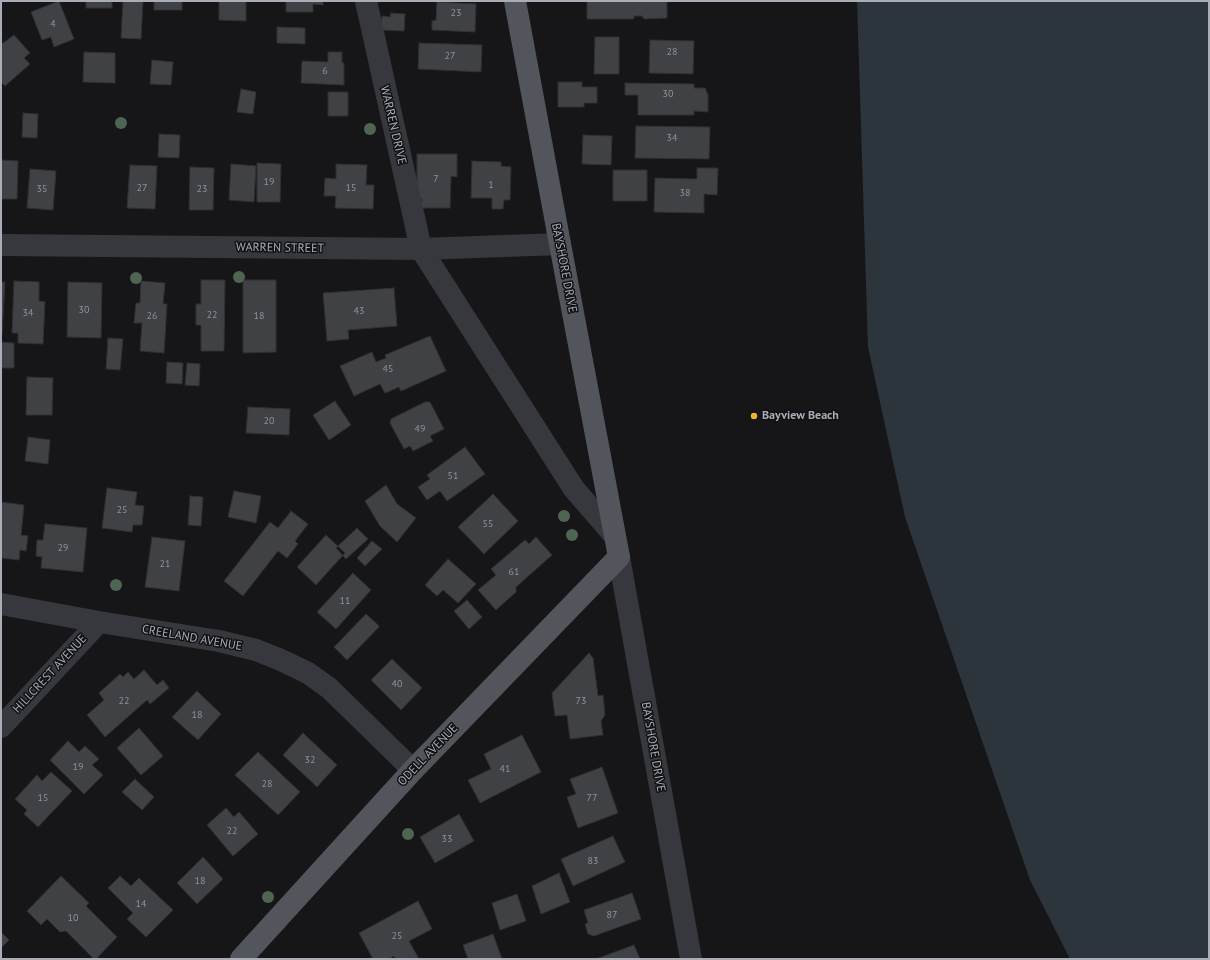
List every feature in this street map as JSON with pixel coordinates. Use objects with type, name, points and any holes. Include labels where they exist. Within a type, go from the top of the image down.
[{"type":"main road","name":"BAYSHORE DRIVE","points":[[515,1],[619,557]]},
{"type":"main road","name":"ODELL AVENUE","points":[[241,959],[412,770],[619,557]]},
{"type":"street","name":"WARREN DRIVE","points":[[366,1],[421,249]]},
{"type":"street","name":"WARREN STREET","points":[[1,245],[421,249],[560,244]]},
{"type":"street","name":"BAYSHORE DRIVE","points":[[421,249],[574,489],[614,535]]},
{"type":"street","name":"BAYSHORE DRIVE","points":[[619,557],[691,959]]},
{"type":"street","name":"CREELAND AVENUE","points":[[1,604],[99,622],[219,641],[256,650],[308,673],[329,688],[412,770]]},
{"type":"street","name":"HILLCREST AVENUE","points":[[1,727],[99,622]]},
{"type":"shaded area","points":[[857,1],[1209,1],[1209,959],[1070,959],[1030,880],[905,517],[868,347]]},
{"type":"building","points":[[59,1],[74,39],[54,47],[51,37],[42,40],[31,12]]},
{"type":"building","points":[[86,1],[112,1],[112,8],[86,8]]},
{"type":"building","points":[[123,1],[143,1],[141,39],[121,38]]},
{"type":"building","points":[[154,1],[182,1],[182,10],[154,10]]},
{"type":"building","points":[[219,1],[246,1],[246,21],[219,20]]},
{"type":"building","points":[[286,1],[323,1],[323,5],[313,4],[313,12],[286,12]]},
{"type":"building","points":[[587,1],[667,1],[667,18],[644,19],[642,16],[634,16],[634,19],[587,19]]},
{"type":"building","points":[[437,2],[476,4],[475,32],[432,30],[432,21],[436,20]]},
{"type":"building","points":[[391,13],[405,14],[404,31],[381,30],[382,16],[390,17]]},
{"type":"building","points":[[277,27],[305,28],[305,44],[277,43]]},
{"type":"building","points":[[14,35],[30,53],[24,58],[30,64],[5,86],[1,82],[1,44]]},
{"type":"building","points":[[595,37],[619,37],[619,74],[594,74]]},
{"type":"building","points":[[650,40],[694,41],[693,74],[649,73]]},
{"type":"building","points":[[419,43],[482,45],[481,72],[418,69]]},
{"type":"building","points":[[84,52],[115,53],[115,83],[83,82]]},
{"type":"building","points":[[328,52],[342,52],[342,63],[344,63],[344,85],[301,83],[302,61],[328,62]]},
{"type":"building","points":[[152,60],[173,62],[171,85],[150,84]]},
{"type":"building","points":[[558,82],[582,82],[582,87],[597,87],[597,103],[584,103],[584,107],[558,107]]},
{"type":"building","points":[[625,83],[694,84],[694,88],[705,88],[708,95],[708,112],[694,111],[694,115],[638,115],[638,95],[625,95]]},
{"type":"building","points":[[241,89],[256,92],[253,114],[237,112]]},
{"type":"building","points":[[328,92],[348,92],[348,116],[328,116]]},
{"type":"building","points":[[23,113],[38,114],[37,138],[22,137]]},
{"type":"building","points":[[636,126],[710,127],[709,159],[635,158]]},
{"type":"building","points":[[159,134],[180,135],[179,158],[158,157]]},
{"type":"building","points":[[583,135],[612,136],[611,165],[582,164]]},
{"type":"building","points":[[417,154],[457,154],[457,177],[451,176],[450,208],[421,208],[422,199],[417,199]]},
{"type":"building","points":[[1,160],[18,161],[17,199],[1,199]]},
{"type":"building","points":[[472,161],[501,162],[501,166],[511,167],[510,200],[504,200],[503,209],[492,209],[492,198],[471,198]]},
{"type":"building","points":[[257,163],[281,164],[280,202],[257,202]]},
{"type":"building","points":[[231,164],[256,166],[254,202],[229,200]]},
{"type":"building","points":[[336,164],[367,165],[366,185],[374,185],[373,209],[335,208],[336,196],[324,196],[325,178],[336,179]]},
{"type":"building","points":[[130,165],[157,166],[155,209],[127,208]]},
{"type":"building","points":[[190,167],[214,168],[213,210],[189,210]]},
{"type":"building","points":[[697,168],[718,168],[717,195],[704,194],[704,213],[654,212],[655,178],[697,179]]},
{"type":"building","points":[[30,169],[56,171],[53,210],[27,208]]},
{"type":"building","points":[[613,170],[647,170],[647,201],[613,201]]},
{"type":"building","points":[[201,280],[225,280],[224,351],[201,351],[201,325],[196,325],[196,304],[201,304]]},
{"type":"building","points":[[243,280],[276,280],[276,352],[243,353]]},
{"type":"building","points":[[14,281],[39,282],[39,301],[45,302],[43,344],[18,343],[18,333],[12,333]]},
{"type":"building","points":[[141,281],[165,283],[163,304],[167,304],[164,353],[140,351],[142,323],[134,323],[136,303],[140,303]]},
{"type":"building","points":[[1,282],[5,282],[2,335],[1,335]]},
{"type":"building","points":[[68,282],[102,283],[101,338],[67,337]]},
{"type":"building","points":[[394,288],[397,326],[348,330],[349,339],[327,341],[323,293]]},
{"type":"building","points":[[430,336],[446,371],[401,391],[399,387],[385,393],[380,384],[354,396],[340,366],[372,352],[376,362],[386,358],[385,355]]},
{"type":"building","points":[[108,338],[123,339],[120,370],[106,369]]},
{"type":"building","points":[[1,342],[14,343],[14,368],[1,368]]},
{"type":"building","points":[[167,362],[183,363],[182,384],[166,383]]},
{"type":"building","points":[[187,363],[200,364],[199,386],[185,385]]},
{"type":"building","points":[[27,377],[53,378],[52,415],[26,415]]},
{"type":"building","points":[[335,401],[351,425],[329,440],[313,415]]},
{"type":"building","points":[[425,402],[430,402],[444,429],[430,436],[433,441],[413,451],[410,446],[404,449],[390,423],[391,419]]},
{"type":"building","points":[[248,407],[290,409],[289,435],[246,433]]},
{"type":"building","points":[[28,437],[50,440],[48,464],[25,461]]},
{"type":"building","points":[[465,447],[485,474],[447,501],[440,491],[427,500],[418,487],[430,479],[427,475]]},
{"type":"building","points":[[386,485],[397,504],[416,518],[397,542],[380,526],[365,501]]},
{"type":"building","points":[[107,488],[137,492],[135,505],[144,506],[142,525],[133,525],[132,532],[102,528]]},
{"type":"building","points":[[234,491],[261,496],[256,523],[228,517]]},
{"type":"building","points":[[493,494],[518,521],[484,554],[458,527]]},
{"type":"building","points":[[190,496],[203,497],[201,526],[188,525]]},
{"type":"building","points":[[1,502],[24,505],[21,535],[28,536],[26,551],[20,550],[19,560],[1,558]]},
{"type":"building","points":[[291,511],[308,524],[295,541],[298,544],[287,558],[278,551],[243,596],[224,581],[270,522],[278,528]]},
{"type":"building","points":[[45,524],[87,528],[83,572],[41,568],[42,557],[36,556],[37,540],[43,540]]},
{"type":"building","points":[[357,528],[368,539],[346,559],[336,548]]},
{"type":"building","points":[[326,535],[345,553],[316,585],[297,567]]},
{"type":"building","points":[[152,537],[185,541],[179,591],[145,587]]},
{"type":"building","points":[[536,537],[552,555],[516,587],[516,592],[496,610],[478,590],[496,575],[491,569],[525,540],[529,544]]},
{"type":"building","points":[[372,541],[382,549],[365,566],[357,558]]},
{"type":"building","points":[[448,559],[476,584],[458,603],[443,590],[437,596],[425,585]]},
{"type":"building","points":[[353,573],[371,590],[336,629],[317,612]]},
{"type":"building","points":[[467,600],[482,617],[469,629],[454,611]]},
{"type":"building","points":[[366,614],[379,627],[347,660],[334,647]]},
{"type":"building","points":[[589,653],[593,658],[598,696],[603,695],[605,715],[601,721],[603,735],[570,739],[567,715],[555,716],[552,693]]},
{"type":"building","points":[[392,659],[422,688],[401,710],[371,680]]},
{"type":"building","points":[[144,670],[157,685],[163,680],[169,688],[150,704],[147,700],[105,737],[87,715],[104,700],[99,693],[120,674],[123,677],[128,672],[134,679]]},
{"type":"building","points":[[197,691],[221,714],[198,740],[172,717]]},
{"type":"building","points":[[139,728],[163,756],[141,775],[117,748]]},
{"type":"building","points":[[303,733],[337,765],[317,787],[283,755]]},
{"type":"building","points":[[522,735],[541,772],[480,803],[468,780],[491,769],[484,754]]},
{"type":"building","points":[[68,741],[79,752],[85,746],[99,759],[92,765],[103,775],[84,794],[50,760]]},
{"type":"building","points":[[258,752],[300,792],[278,815],[235,775]]},
{"type":"building","points":[[602,767],[618,813],[578,828],[567,797],[576,794],[570,779]]},
{"type":"building","points":[[51,772],[72,791],[38,827],[24,814],[27,810],[15,799],[37,775],[42,781]]},
{"type":"building","points":[[135,779],[154,797],[142,810],[122,792]]},
{"type":"building","points":[[226,808],[234,817],[239,812],[258,834],[233,856],[207,825]]},
{"type":"building","points":[[459,814],[474,841],[435,863],[420,837]]},
{"type":"building","points":[[613,836],[625,862],[573,886],[561,859]]},
{"type":"building","points":[[203,857],[223,879],[197,904],[177,883]]},
{"type":"building","points":[[559,873],[570,902],[541,914],[532,886]]},
{"type":"building","points":[[61,876],[89,903],[86,906],[117,937],[96,959],[94,959],[66,931],[60,932],[47,919],[41,925],[27,911]]},
{"type":"building","points":[[120,876],[131,886],[139,878],[173,910],[146,937],[127,919],[133,913],[108,888]]},
{"type":"building","points":[[632,893],[641,919],[594,936],[588,934],[585,924],[588,923],[584,910]]},
{"type":"building","points":[[517,894],[526,921],[500,930],[492,903]]},
{"type":"building","points":[[418,901],[432,929],[409,941],[419,959],[396,959],[394,956],[389,959],[373,959],[359,933]]},
{"type":"building","points":[[1,932],[9,940],[1,948]]},
{"type":"building","points":[[493,934],[502,959],[468,959],[463,945]]},
{"type":"building","points":[[634,945],[640,959],[596,959]]},
{"type":"place","name":"Bayview Beach","points":[[754,416]]}]
